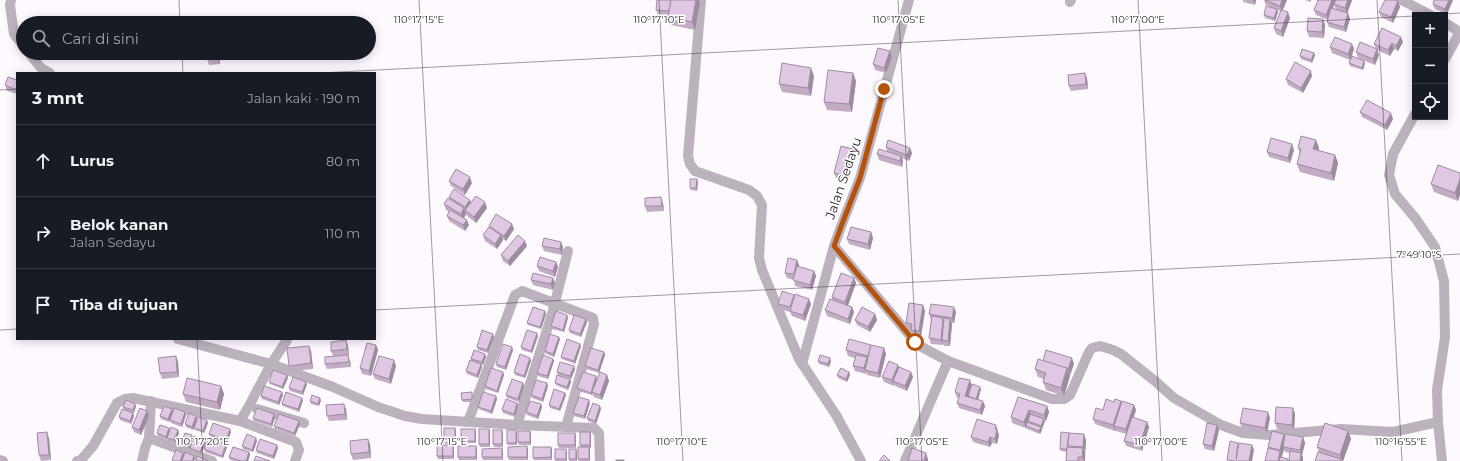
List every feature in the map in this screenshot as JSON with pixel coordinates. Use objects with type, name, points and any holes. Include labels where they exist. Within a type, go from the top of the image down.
[{"type":"street","points":[[11,0],[10,5],[14,34],[16,36]]},
{"type":"street","points":[[701,0],[688,156],[690,164],[695,170],[748,190],[757,196],[760,201],[762,205],[760,264],[802,364],[836,415],[861,461]]},
{"type":"street","name":"Jalan Sedayu","points":[[802,364],[834,246],[860,178],[909,0]]},
{"type":"street","points":[[1402,0],[1424,12]]},
{"type":"street","points":[[1448,25],[1460,32],[1448,54]]},
{"type":"street","points":[[35,60],[41,68],[48,72]]},
{"type":"street","points":[[1412,119],[1393,154],[1389,175],[1396,194],[1416,219],[1435,247],[1444,281],[1444,337],[1437,390],[1438,422],[1442,461]]},
{"type":"street","points":[[834,246],[918,345],[948,361],[1052,399],[1060,400],[1070,395],[1092,348],[1096,346],[1105,347],[1121,354],[1174,398],[1221,425],[1243,433],[1269,435],[1341,429],[1393,432],[1438,422]]},
{"type":"street","points":[[517,425],[568,251]]},
{"type":"street","points":[[468,422],[515,295],[522,291],[593,318],[594,324],[566,427]]},
{"type":"street","points":[[182,340],[271,364],[333,387],[378,407],[405,416],[422,419],[468,422],[594,428],[599,433],[600,461]]},
{"type":"street","points":[[240,421],[271,364],[287,340]]},
{"type":"street","points":[[905,461],[948,361]]},
{"type":"street","points":[[80,461],[92,446],[117,403],[124,399],[133,398],[240,421],[296,442],[298,450],[295,461]]},
{"type":"street","points":[[142,461],[149,438],[151,401]]},
{"type":"street","points":[[249,406],[304,423]]},
{"type":"street","points":[[149,438],[212,461]]},
{"type":"building","points":[[657,0],[671,0],[669,11],[656,10]]},
{"type":"building","points":[[671,0],[696,0],[692,22],[668,17]]},
{"type":"building","points":[[1265,0],[1282,0],[1280,6]]},
{"type":"building","points":[[1318,0],[1332,0],[1326,15],[1314,10]]},
{"type":"building","points":[[1336,0],[1348,0],[1345,8],[1334,4]]},
{"type":"building","points":[[1385,0],[1398,1],[1391,17],[1379,12]]},
{"type":"building","points":[[1434,0],[1449,0],[1445,9],[1433,4]]},
{"type":"building","points":[[1266,6],[1277,9],[1274,18],[1264,15]]},
{"type":"building","points":[[1331,8],[1348,13],[1344,27],[1327,22]]},
{"type":"building","points":[[1281,10],[1288,12],[1281,31],[1274,28]]},
{"type":"building","points":[[1308,18],[1323,19],[1322,32],[1307,31]]},
{"type":"building","points":[[1382,28],[1401,37],[1396,46],[1392,43],[1388,50],[1374,44]]},
{"type":"building","points":[[1335,37],[1352,44],[1348,54],[1330,47]]},
{"type":"building","points":[[1360,42],[1377,49],[1373,59],[1356,52]]},
{"type":"building","points":[[878,48],[890,51],[884,68],[873,64]]},
{"type":"building","points":[[1302,49],[1314,53],[1311,60],[1300,56]]},
{"type":"building","points":[[1352,56],[1364,61],[1362,68],[1349,63]]},
{"type":"building","points":[[1295,62],[1311,71],[1301,88],[1286,79]]},
{"type":"building","points":[[782,63],[811,68],[808,88],[779,84]]},
{"type":"building","points":[[828,70],[853,73],[849,104],[824,102]]},
{"type":"building","points":[[1085,73],[1086,84],[1069,86],[1068,75]]},
{"type":"building","points":[[8,77],[16,80],[16,90],[5,85]]},
{"type":"building","points":[[1367,100],[1391,113],[1385,125],[1360,112]]},
{"type":"building","points":[[1301,136],[1316,140],[1313,149],[1335,155],[1331,173],[1297,164],[1301,149],[1298,148]]},
{"type":"building","points":[[1271,138],[1292,144],[1288,158],[1267,152]]},
{"type":"building","points":[[888,140],[910,148],[907,155],[886,147]]},
{"type":"building","points":[[841,146],[853,149],[846,176],[834,173]]},
{"type":"building","points":[[879,149],[901,156],[900,161],[877,154]]},
{"type":"building","points":[[1438,165],[1460,173],[1460,179],[1455,193],[1431,184]]},
{"type":"building","points":[[456,169],[470,177],[463,189],[449,181]]},
{"type":"building","points":[[690,179],[697,179],[696,188],[690,188]]},
{"type":"building","points":[[454,189],[470,200],[465,207],[449,197]]},
{"type":"building","points":[[476,196],[485,202],[474,217],[465,210]]},
{"type":"building","points":[[661,197],[662,206],[645,206],[645,198]]},
{"type":"building","points":[[448,198],[464,208],[461,214],[444,204]]},
{"type":"building","points":[[450,210],[467,220],[463,225],[447,216]]},
{"type":"building","points":[[496,214],[512,224],[504,236],[489,226]]},
{"type":"building","points":[[489,227],[501,235],[495,244],[483,235]]},
{"type":"building","points":[[851,227],[871,232],[868,244],[847,239]]},
{"type":"building","points":[[518,235],[525,241],[508,261],[501,255]]},
{"type":"building","points":[[544,238],[561,242],[560,249],[542,246]]},
{"type":"building","points":[[540,257],[556,262],[553,271],[537,266]]},
{"type":"building","points":[[788,258],[797,260],[794,274],[785,273]]},
{"type":"building","points":[[797,266],[814,271],[810,285],[793,280]]},
{"type":"building","points":[[533,273],[553,278],[551,284],[531,280]]},
{"type":"building","points":[[841,273],[854,278],[845,302],[832,297]]},
{"type":"building","points":[[782,291],[794,295],[790,307],[778,304]]},
{"type":"building","points":[[795,294],[809,299],[803,315],[790,311]]},
{"type":"building","points":[[830,299],[852,307],[848,319],[825,310]]},
{"type":"building","points":[[909,303],[923,305],[919,331],[911,330],[912,324],[906,323]]},
{"type":"building","points":[[931,304],[954,307],[952,318],[929,314]]},
{"type":"building","points":[[533,307],[545,311],[540,327],[527,323]]},
{"type":"building","points":[[862,307],[875,314],[868,327],[855,320]]},
{"type":"building","points":[[556,311],[567,315],[563,330],[551,326]]},
{"type":"building","points":[[574,315],[586,319],[580,334],[569,330]]},
{"type":"building","points":[[932,316],[943,318],[941,340],[929,338]]},
{"type":"building","points":[[944,318],[950,319],[948,341],[942,340]]},
{"type":"building","points":[[482,330],[493,334],[487,350],[477,347]]},
{"type":"building","points":[[527,330],[537,333],[531,351],[521,347]]},
{"type":"building","points":[[550,334],[559,337],[553,354],[545,351]]},
{"type":"building","points":[[567,339],[580,344],[574,361],[561,357]]},
{"type":"building","points":[[849,339],[871,345],[868,356],[846,350]]},
{"type":"building","points":[[346,340],[347,349],[331,351],[331,342]]},
{"type":"building","points":[[367,343],[376,345],[369,371],[360,368]]},
{"type":"building","points":[[503,344],[512,347],[505,367],[496,364]]},
{"type":"building","points":[[871,345],[884,348],[878,373],[865,370]]},
{"type":"building","points":[[309,346],[311,363],[289,366],[287,348]]},
{"type":"building","points":[[591,348],[604,352],[598,370],[585,366]]},
{"type":"building","points":[[474,350],[485,354],[482,362],[471,359]]},
{"type":"building","points":[[1046,350],[1072,358],[1068,369],[1043,361]]},
{"type":"building","points":[[520,354],[530,358],[524,376],[514,372]]},
{"type":"building","points":[[348,355],[349,362],[325,364],[325,357]]},
{"type":"building","points":[[543,355],[553,359],[547,376],[537,373]]},
{"type":"building","points":[[820,355],[830,358],[828,364],[818,361]]},
{"type":"building","points":[[856,355],[867,357],[864,368],[853,366]]},
{"type":"building","points":[[176,356],[177,372],[160,373],[158,358]]},
{"type":"building","points":[[379,356],[394,360],[389,379],[373,374]]},
{"type":"building","points":[[1038,359],[1067,368],[1061,388],[1043,382],[1046,373],[1035,369]]},
{"type":"building","points":[[470,360],[481,364],[477,375],[466,371]]},
{"type":"building","points":[[889,361],[898,365],[892,380],[882,377]]},
{"type":"building","points":[[560,362],[574,366],[570,376],[557,372]]},
{"type":"building","points":[[899,367],[911,372],[905,386],[893,381]]},
{"type":"building","points":[[491,368],[503,372],[497,391],[485,386]]},
{"type":"building","points":[[841,368],[849,372],[846,379],[837,375]]},
{"type":"building","points":[[273,370],[287,375],[282,387],[269,382]]},
{"type":"building","points":[[583,372],[596,376],[591,393],[577,388]]},
{"type":"building","points":[[600,372],[607,375],[600,395],[592,392]]},
{"type":"building","points":[[557,375],[570,379],[567,387],[555,383]]},
{"type":"building","points":[[293,377],[306,382],[302,392],[289,388]]},
{"type":"building","points":[[187,378],[221,386],[217,402],[183,394]]},
{"type":"building","points":[[959,378],[970,380],[965,396],[983,401],[980,410],[957,403],[960,394],[955,392]]},
{"type":"building","points":[[512,379],[523,383],[518,399],[506,395]]},
{"type":"building","points":[[536,380],[547,383],[542,399],[531,395]]},
{"type":"building","points":[[972,384],[980,387],[976,399],[968,396]]},
{"type":"building","points":[[264,386],[282,392],[278,402],[261,396]]},
{"type":"building","points":[[554,389],[565,393],[559,409],[549,405]]},
{"type":"building","points":[[286,392],[302,398],[298,409],[282,404]]},
{"type":"building","points":[[472,392],[472,399],[462,400],[461,393]]},
{"type":"building","points":[[483,392],[496,396],[491,411],[478,407]]},
{"type":"building","points":[[312,395],[320,398],[318,404],[310,401]]},
{"type":"building","points":[[579,397],[589,400],[584,416],[573,413]]},
{"type":"building","points":[[1018,397],[1047,406],[1044,415],[1029,410],[1024,422],[1011,417]]},
{"type":"building","points":[[506,399],[517,403],[514,414],[502,410]]},
{"type":"building","points":[[1106,399],[1114,402],[1115,399],[1121,401],[1113,425],[1093,419],[1096,408],[1103,410]]},
{"type":"building","points":[[126,400],[135,404],[133,410],[123,407]]},
{"type":"building","points":[[530,401],[541,404],[537,416],[526,412]]},
{"type":"building","points":[[1122,401],[1134,405],[1126,429],[1114,426]]},
{"type":"building","points":[[593,403],[600,406],[595,421],[587,418]]},
{"type":"building","points":[[344,404],[345,414],[327,416],[326,405]]},
{"type":"building","points":[[164,406],[172,409],[168,419],[160,416]]},
{"type":"building","points":[[1276,407],[1293,408],[1292,425],[1275,423]]},
{"type":"building","points":[[140,408],[147,411],[139,430],[132,427]]},
{"type":"building","points":[[174,408],[185,412],[181,424],[170,420]]},
{"type":"building","points":[[257,408],[274,414],[271,424],[253,418]]},
{"type":"building","points":[[1243,408],[1268,412],[1265,428],[1240,423]]},
{"type":"building","points":[[122,409],[133,413],[130,421],[119,417]]},
{"type":"building","points":[[189,413],[196,416],[192,427],[185,424]]},
{"type":"building","points":[[279,414],[299,421],[294,433],[274,426]]},
{"type":"building","points":[[1030,414],[1044,419],[1041,426],[1028,421]]},
{"type":"building","points":[[198,417],[207,420],[203,431],[194,428]]},
{"type":"building","points":[[1132,417],[1147,422],[1140,445],[1124,441]]},
{"type":"building","points":[[977,419],[996,425],[995,429],[997,429],[995,439],[990,437],[988,442],[971,437]]},
{"type":"building","points":[[1027,422],[1041,427],[1039,431],[1026,426]]},
{"type":"building","points":[[213,423],[230,429],[226,440],[209,434]]},
{"type":"building","points":[[1207,423],[1217,425],[1212,446],[1203,444]]},
{"type":"building","points":[[1325,423],[1348,431],[1340,455],[1317,447]]},
{"type":"building","points":[[160,425],[169,428],[166,437],[157,433]]},
{"type":"building","points":[[171,427],[178,430],[174,440],[167,438]]},
{"type":"building","points":[[444,428],[455,428],[455,441],[444,441]]},
{"type":"building","points":[[461,429],[475,429],[475,441],[461,441]]},
{"type":"building","points":[[479,429],[489,429],[489,444],[479,444]]},
{"type":"building","points":[[493,430],[502,430],[502,444],[493,444]]},
{"type":"building","points":[[507,430],[516,430],[516,443],[507,443]]},
{"type":"building","points":[[518,431],[530,431],[530,442],[518,442]]},
{"type":"building","points":[[1272,431],[1284,434],[1280,450],[1268,447]]},
{"type":"building","points":[[47,432],[49,455],[39,455],[37,433]]},
{"type":"building","points":[[580,432],[590,432],[590,445],[580,445]]},
{"type":"building","points":[[1061,432],[1069,433],[1067,449],[1060,449]]},
{"type":"building","points":[[185,433],[192,435],[188,446],[181,443]]},
{"type":"building","points":[[558,433],[575,433],[575,445],[558,445]]},
{"type":"building","points":[[1069,433],[1084,434],[1083,447],[1068,446]]},
{"type":"building","points":[[247,434],[256,438],[252,450],[242,446]]},
{"type":"building","points":[[1285,434],[1303,437],[1300,450],[1283,447]]},
{"type":"building","points":[[194,436],[205,440],[200,452],[190,448]]},
{"type":"building","points":[[209,437],[226,444],[222,456],[204,449]]},
{"type":"building","points":[[260,439],[277,445],[273,456],[256,450]]},
{"type":"building","points":[[368,439],[369,452],[351,454],[350,441]]},
{"type":"building","points":[[1230,441],[1238,443],[1236,459],[1239,443],[1252,445],[1249,461],[1227,460]]},
{"type":"building","points":[[437,445],[453,445],[453,456],[437,456]]},
{"type":"building","points":[[458,446],[476,446],[476,457],[458,457]]},
{"type":"building","points":[[527,446],[527,457],[508,457],[508,447]]},
{"type":"building","points":[[233,447],[249,452],[246,461],[229,457]]},
{"type":"building","points":[[533,447],[551,447],[551,457],[533,458]]},
{"type":"building","points":[[578,447],[589,447],[589,459],[578,459]]},
{"type":"building","points":[[1067,447],[1083,448],[1082,457],[1078,457],[1078,461],[1066,461]]},
{"type":"building","points":[[502,448],[502,457],[482,457],[482,449]]},
{"type":"building","points":[[912,448],[926,453],[924,461],[908,461]]},
{"type":"building","points":[[1268,448],[1280,451],[1278,461],[1265,461]]},
{"type":"building","points":[[555,449],[566,449],[566,459],[555,459]]},
{"type":"building","points":[[569,449],[576,449],[576,459],[569,459]]},
{"type":"building","points":[[176,450],[183,453],[180,461],[172,460]]},
{"type":"building","points":[[1290,451],[1301,453],[1300,461],[1289,461]]},
{"type":"building","points":[[185,452],[194,456],[192,461],[182,461]]},
{"type":"building","points":[[1318,452],[1341,459],[1340,461],[1315,461]]},
{"type":"building","points":[[884,455],[890,461],[879,461]]},
{"type":"building","points":[[197,456],[207,460],[207,461],[196,461]]},
{"type":"building","points":[[256,456],[270,461],[254,461]]},
{"type":"building","points":[[1280,457],[1288,459],[1288,461],[1279,461]]},
{"type":"route","points":[[884,89],[860,178],[834,246],[915,342]]}]
